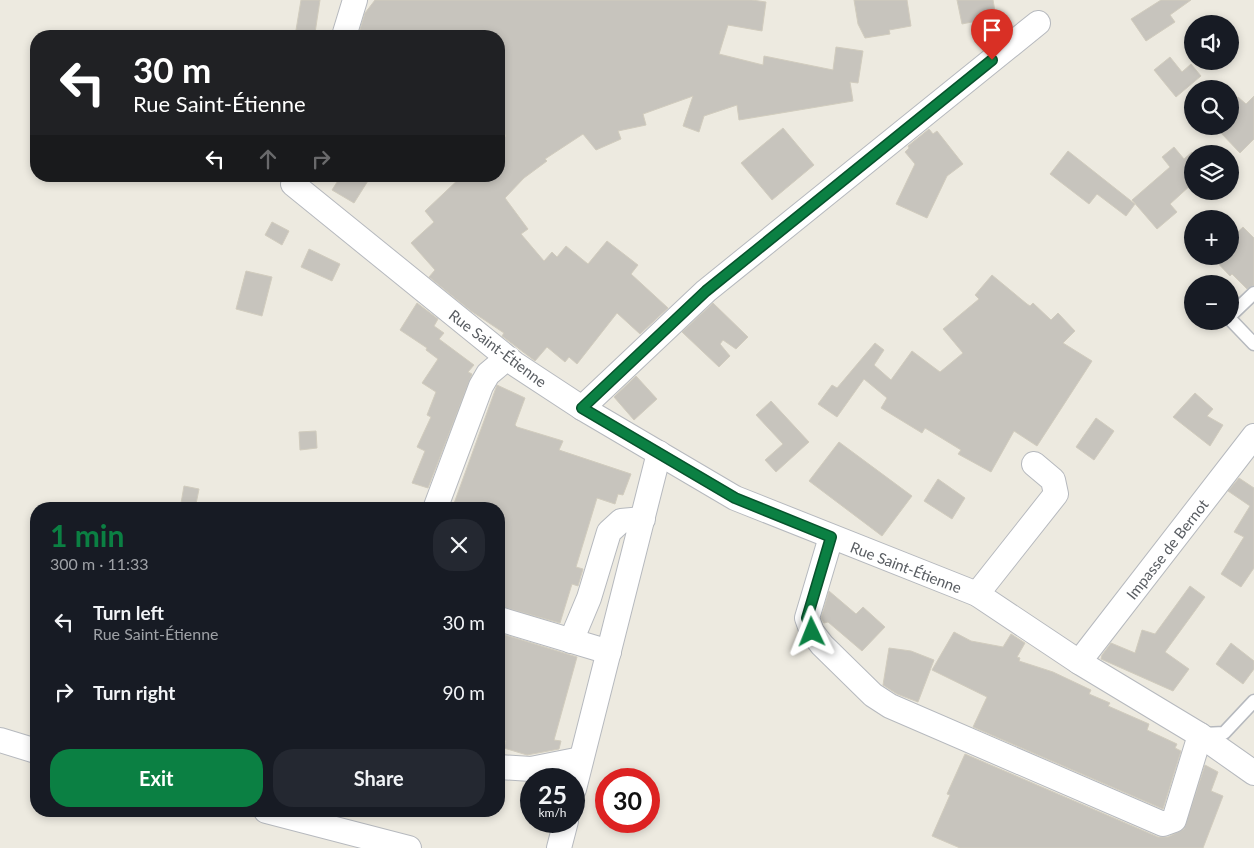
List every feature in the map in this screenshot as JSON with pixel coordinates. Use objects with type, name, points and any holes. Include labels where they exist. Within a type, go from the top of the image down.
[{"type":"street","points":[[346,30],[355,0]]},
{"type":"street","points":[[582,408],[706,291],[1038,23]]},
{"type":"street","name":"Rue Saint-Étienne","points":[[294,182],[293,184],[507,358],[582,408],[735,498],[977,594],[1079,662],[1200,735],[1254,773]]},
{"type":"street","points":[[438,502],[481,386],[488,374],[507,358]]},
{"type":"street","name":"Impasse de Bernot","points":[[1079,662],[1254,436]]},
{"type":"street","points":[[580,768],[659,454]]},
{"type":"street","points":[[977,594],[1056,494],[1053,480],[1034,464]]},
{"type":"street","points":[[571,641],[589,598],[609,532],[621,521],[643,519]]},
{"type":"street","points":[[831,537],[807,618],[812,632],[822,645],[873,695],[890,706],[1163,824],[1174,820],[1200,735]]},
{"type":"street","points":[[505,621],[609,652]]},
{"type":"street","points":[[0,740],[30,748]]},
{"type":"street","points":[[505,767],[531,769],[582,759]]},
{"type":"street","points":[[289,817],[409,848]]},
{"type":"street","points":[[559,848],[563,833]]},
{"type":"lane","points":[[1239,308],[1254,292]]},
{"type":"lane","points":[[1239,328],[1254,344]]},
{"type":"lane","points":[[1200,735],[1224,733],[1254,701]]},
{"type":"building","points":[[301,0],[320,0],[315,30],[296,30]]},
{"type":"building","points":[[375,0],[752,0],[766,2],[762,31],[728,25],[719,54],[763,65],[764,56],[833,70],[836,47],[863,51],[858,83],[850,82],[853,101],[739,120],[737,105],[704,116],[699,132],[683,126],[693,96],[643,114],[646,125],[618,131],[621,139],[596,150],[583,134],[545,159],[547,161],[524,178],[505,198],[528,229],[521,234],[544,261],[552,252],[557,257],[566,246],[588,264],[607,241],[638,265],[631,274],[668,308],[640,334],[617,313],[577,364],[569,357],[565,362],[547,347],[535,361],[502,336],[504,333],[471,311],[429,277],[435,270],[411,243],[434,222],[425,211],[456,182],[505,182],[505,30],[360,30],[365,13]]},
{"type":"building","points":[[854,0],[907,0],[911,26],[889,30],[890,34],[865,38],[858,24]]},
{"type":"building","points":[[957,0],[993,0],[996,17],[962,24]]},
{"type":"building","points":[[1161,0],[1191,0],[1170,15],[1175,22],[1146,41],[1131,19]]},
{"type":"building","points":[[1170,57],[1182,72],[1184,70],[1196,70],[1201,76],[1196,80],[1184,80],[1184,90],[1176,97],[1154,70]]},
{"type":"building","points":[[1254,96],[1254,139],[1240,153],[1239,145],[1232,145],[1223,135],[1239,135],[1239,98],[1246,104]]},
{"type":"building","points":[[783,128],[814,165],[772,200],[741,163]]},
{"type":"building","points":[[929,129],[933,134],[937,131],[963,164],[947,176],[927,218],[896,204],[915,164],[905,152],[909,148],[908,146]]},
{"type":"building","points":[[1174,147],[1184,159],[1184,191],[1170,204],[1177,212],[1157,229],[1132,200],[1170,167],[1162,157]]},
{"type":"building","points":[[1068,151],[1135,204],[1126,216],[1097,194],[1089,204],[1050,174]]},
{"type":"building","points":[[337,182],[367,182],[354,203],[332,190]]},
{"type":"building","points":[[272,222],[289,231],[282,245],[265,235]]},
{"type":"building","points":[[1243,227],[1254,238],[1254,285],[1247,289],[1239,281],[1239,275],[1229,275],[1220,265],[1239,265],[1239,231]]},
{"type":"building","points":[[309,249],[340,264],[332,281],[301,267]]},
{"type":"building","points":[[246,271],[272,277],[262,316],[236,309]]},
{"type":"building","points":[[992,275],[1027,304],[1030,306],[1033,303],[1051,320],[1058,313],[1075,331],[1063,343],[1092,361],[1037,446],[1014,431],[991,472],[958,454],[961,450],[925,428],[922,433],[881,408],[887,398],[864,379],[837,417],[818,404],[832,385],[837,388],[875,343],[884,350],[874,365],[891,380],[912,351],[940,372],[963,353],[943,329],[979,299],[975,295]]},
{"type":"building","points":[[417,303],[438,319],[434,326],[444,333],[439,339],[474,365],[468,372],[472,374],[428,488],[412,483],[425,451],[417,447],[431,417],[427,415],[436,392],[422,383],[438,359],[426,350],[427,348],[400,330]]},
{"type":"building","points":[[713,303],[748,337],[736,349],[723,340],[720,344],[730,356],[719,367],[682,332]]},
{"type":"building","points":[[636,376],[657,399],[634,420],[614,397]]},
{"type":"building","points":[[497,385],[525,398],[515,425],[517,427],[563,441],[559,450],[631,474],[623,495],[618,494],[615,504],[597,498],[576,567],[583,569],[578,586],[572,584],[560,623],[505,608],[505,502],[455,502]]},
{"type":"building","points":[[1195,393],[1213,409],[1207,416],[1223,425],[1210,446],[1173,417]]},
{"type":"building","points":[[771,401],[809,442],[776,472],[765,460],[783,444],[756,415]]},
{"type":"building","points":[[1096,418],[1114,431],[1094,460],[1076,447]]},
{"type":"building","points":[[316,431],[317,448],[300,450],[299,432]]},
{"type":"building","points":[[839,442],[912,496],[882,536],[809,481]]},
{"type":"building","points":[[1239,478],[1254,488],[1254,568],[1241,587],[1221,574],[1244,537],[1234,532],[1250,506],[1228,491]]},
{"type":"building","points":[[938,479],[965,498],[952,519],[924,501]]},
{"type":"building","points":[[184,486],[199,489],[196,502],[181,502]]},
{"type":"building","points":[[1190,586],[1205,597],[1165,652],[1189,669],[1173,691],[1101,659],[1111,643],[1135,653],[1142,630],[1155,634]]},
{"type":"building","points":[[829,591],[856,614],[863,607],[885,627],[862,651],[828,622],[824,623],[821,618]]},
{"type":"building","points":[[954,632],[971,641],[1003,647],[1011,634],[1025,643],[1017,657],[1020,658],[1019,661],[1053,672],[1091,690],[1089,694],[1110,703],[1108,706],[1149,724],[1147,730],[1177,744],[1175,748],[1181,751],[1163,809],[973,727],[987,697],[932,670]]},
{"type":"building","points":[[505,635],[577,657],[554,740],[561,741],[559,749],[527,755],[505,748]]},
{"type":"building","points":[[1231,643],[1254,661],[1254,669],[1243,684],[1216,664]]},
{"type":"building","points":[[889,648],[911,651],[934,660],[918,702],[897,694],[883,685]]},
{"type":"building","points":[[965,754],[1158,837],[1168,837],[1184,829],[1205,765],[1218,772],[1211,791],[1223,796],[1203,848],[960,848],[932,836],[950,795],[947,794]]},
{"type":"route","points":[[812,632],[807,618],[831,537],[735,498],[582,408],[706,291],[992,60]]}]
